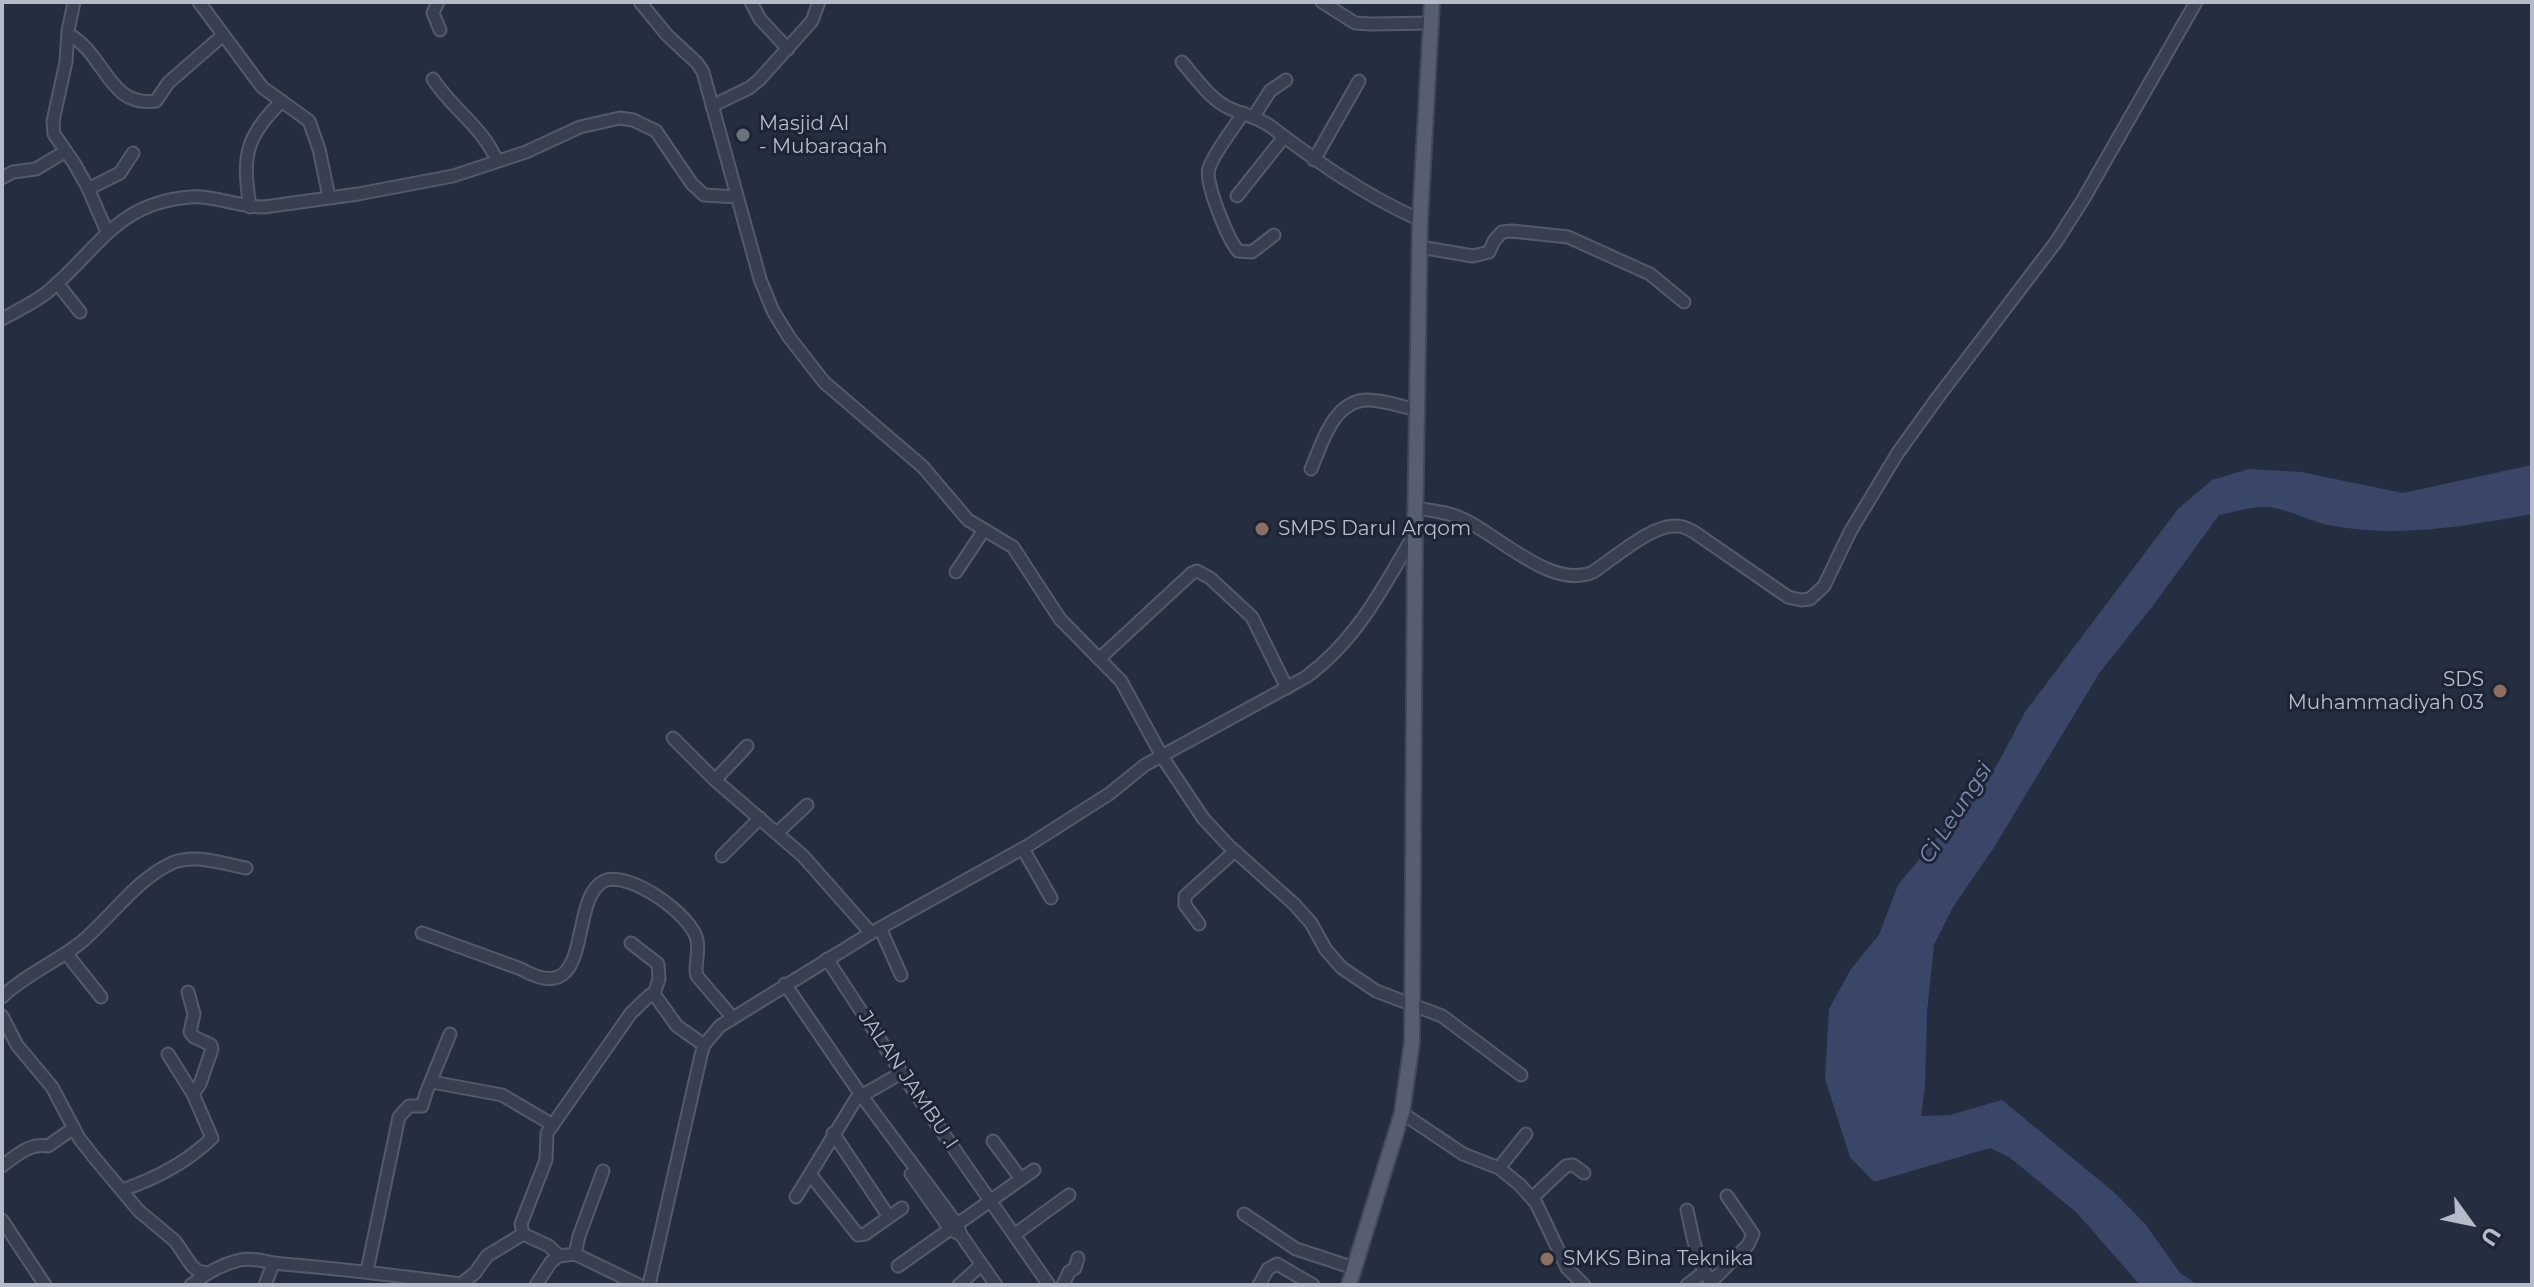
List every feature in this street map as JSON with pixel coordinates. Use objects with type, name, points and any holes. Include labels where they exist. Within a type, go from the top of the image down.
[{"type":"main road","points":[[1349,1285],[1402,1113],[1412,1042],[1420,220],[1432,2]]},
{"type":"street","points":[[74,2],[66,62],[53,121],[54,134],[88,189],[107,232]]},
{"type":"street","points":[[199,2],[262,87],[305,116],[312,126],[329,197]]},
{"type":"street","points":[[438,2],[433,13],[440,30]]},
{"type":"street","points":[[640,2],[667,35],[697,63],[760,279],[773,311],[789,337],[824,382],[923,467],[962,514],[1013,547],[1052,608],[1121,681],[1163,758],[1203,818],[1294,904],[1342,968],[1376,991],[1442,1016],[1521,1075]]},
{"type":"street","points":[[751,2],[760,19],[788,49]]},
{"type":"street","points":[[712,106],[749,88],[812,21],[819,2]]},
{"type":"street","points":[[1322,2],[1355,23],[1431,23]]},
{"type":"street","points":[[1417,508],[1454,515],[1542,566],[1561,576],[1573,578],[1593,572],[1649,533],[1673,525],[1684,527],[1788,597],[1810,599],[1824,586],[1850,532],[1897,454],[2056,242],[2196,2]]},
{"type":"street","points":[[68,34],[92,52],[124,96],[146,103],[156,101],[168,83],[222,36]]},
{"type":"street","points":[[1182,62],[1222,104],[1249,115],[1379,201],[1420,220]]},
{"type":"street","points":[[433,79],[484,136],[497,161]]},
{"type":"street","points":[[1274,235],[1252,252],[1238,251],[1230,238],[1208,178],[1210,165],[1249,115],[1270,91],[1286,80]]},
{"type":"street","points":[[1314,160],[1359,81]]},
{"type":"street","points":[[250,207],[246,167],[249,149],[256,128],[282,101]]},
{"type":"street","points":[[2,319],[39,299],[107,232],[133,213],[193,197],[250,207],[280,205],[453,176],[526,152],[580,127],[620,118],[633,120],[656,131],[692,184],[704,195],[737,197]]},
{"type":"street","points":[[1237,196],[1284,137]]},
{"type":"street","points":[[2,178],[13,172],[36,169],[66,151]]},
{"type":"street","points":[[88,189],[120,173],[133,153]]},
{"type":"street","points":[[1420,247],[1473,256],[1489,252],[1502,232],[1568,237],[1650,274],[1684,302]]},
{"type":"street","points":[[57,283],[80,312]]},
{"type":"street","points":[[1311,469],[1332,422],[1351,404],[1370,400],[1417,410]]},
{"type":"street","points":[[956,572],[984,530]]},
{"type":"street","points":[[649,1285],[691,1092],[704,1045],[720,1026],[827,959],[1023,849],[1109,794],[1145,765],[1163,758],[1324,664],[1350,637],[1368,612],[1415,532]]},
{"type":"street","points":[[1099,659],[1197,571],[1210,578],[1252,617],[1287,688]]},
{"type":"street","points":[[673,738],[715,780],[803,856],[876,931],[901,975]]},
{"type":"street","points":[[715,780],[747,746]]},
{"type":"street","points":[[777,833],[807,805]]},
{"type":"street","points":[[722,856],[760,818]]},
{"type":"street","points":[[1023,849],[1051,898]]},
{"type":"street","points":[[1199,924],[1185,905],[1185,896],[1235,851]]},
{"type":"street","points":[[2,997],[94,931],[145,882],[173,862],[201,860],[246,868]]},
{"type":"street","points":[[422,933],[534,976],[554,977],[563,973],[575,959],[592,892],[604,881],[625,879],[655,895],[689,925],[697,940],[697,976],[732,1017]]},
{"type":"street","points":[[559,1256],[549,1246],[523,1234],[521,1224],[546,1160],[545,1138],[631,1013],[654,994],[659,979],[658,964],[631,943]]},
{"type":"street","points":[[66,953],[101,997]]},
{"type":"street","name":"JALAN JAMBU .I","points":[[827,959],[901,1073],[1049,1285]]},
{"type":"street","points":[[782,986],[996,1285]]},
{"type":"street","points":[[188,992],[194,1014],[190,1032],[211,1045],[212,1049],[200,1084],[193,1094]]},
{"type":"street","points":[[654,994],[677,1026],[704,1045]]},
{"type":"street","points":[[2,1016],[17,1045],[52,1087],[79,1138],[139,1211],[175,1241],[192,1266],[208,1273]]},
{"type":"street","points":[[367,1271],[399,1117],[409,1106],[422,1106],[450,1034]]},
{"type":"street","points":[[122,1190],[164,1172],[212,1138],[193,1094],[168,1054]]},
{"type":"street","points":[[796,1197],[833,1133],[859,1097],[901,1073]]},
{"type":"street","points":[[432,1082],[502,1095],[553,1125]]},
{"type":"street","points":[[1402,1113],[1463,1154],[1499,1168],[1532,1198],[1546,1220],[1567,1268],[1584,1285]]},
{"type":"street","points":[[2,1166],[23,1150],[36,1144],[48,1146],[74,1128]]},
{"type":"street","points":[[833,1133],[889,1217]]},
{"type":"street","points":[[1499,1168],[1526,1134]]},
{"type":"street","points":[[993,1141],[1021,1179]]},
{"type":"street","points":[[1532,1198],[1566,1166],[1573,1165],[1584,1173]]},
{"type":"street","points":[[898,1266],[956,1229],[990,1200],[1034,1170]]},
{"type":"street","points":[[575,1254],[603,1171]]},
{"type":"street","points":[[810,1174],[858,1235],[865,1234],[902,1208]]},
{"type":"street","points":[[1014,1235],[1069,1195]]},
{"type":"street","points":[[1687,1285],[1710,1280],[1748,1245],[1753,1234],[1727,1196]]},
{"type":"street","points":[[1687,1210],[1696,1250],[1710,1280]]},
{"type":"street","points":[[1244,1214],[1296,1249],[1354,1268]]},
{"type":"street","points":[[2,1220],[45,1285]]},
{"type":"street","points":[[191,1285],[208,1273],[244,1259],[461,1284],[475,1273],[487,1256],[523,1234]]},
{"type":"street","points":[[536,1285],[551,1262],[559,1256],[575,1254],[639,1285]]},
{"type":"street","points":[[1063,1285],[1078,1258]]},
{"type":"street","points":[[265,1285],[273,1264]]},
{"type":"street","points":[[1259,1285],[1268,1269],[1277,1264],[1313,1285]]},
{"type":"street","points":[[959,1285],[981,1265]]},
{"type":"water","points":[[2532,465],[2532,514],[2483,523],[2384,531],[2326,524],[2268,507],[2219,515],[2100,672],[1993,849],[1953,907],[1934,945],[1921,1116],[1950,1115],[2002,1100],[2115,1193],[2146,1225],[2180,1273],[2198,1285],[2140,1285],[2076,1212],[2009,1157],[1990,1148],[1874,1182],[1850,1157],[1825,1079],[1829,1009],[1851,969],[1879,935],[1898,885],[1997,765],[2025,712],[2178,509],[2212,480],[2249,469],[2301,472],[2403,493]]},
{"type":"place","name":"Masjid Al - Mubaraqah","points":[[743,135]]},
{"type":"place","name":"SMPS Darul Arqom","points":[[1262,529]]},
{"type":"place","name":"SDS Muhammadiyah 03","points":[[2500,691]]},
{"type":"place","name":"SMKS Bina Teknika","points":[[1547,1259]]},
{"type":"water label","name":"Ci Leungsi","points":[[1956,813]]}]
